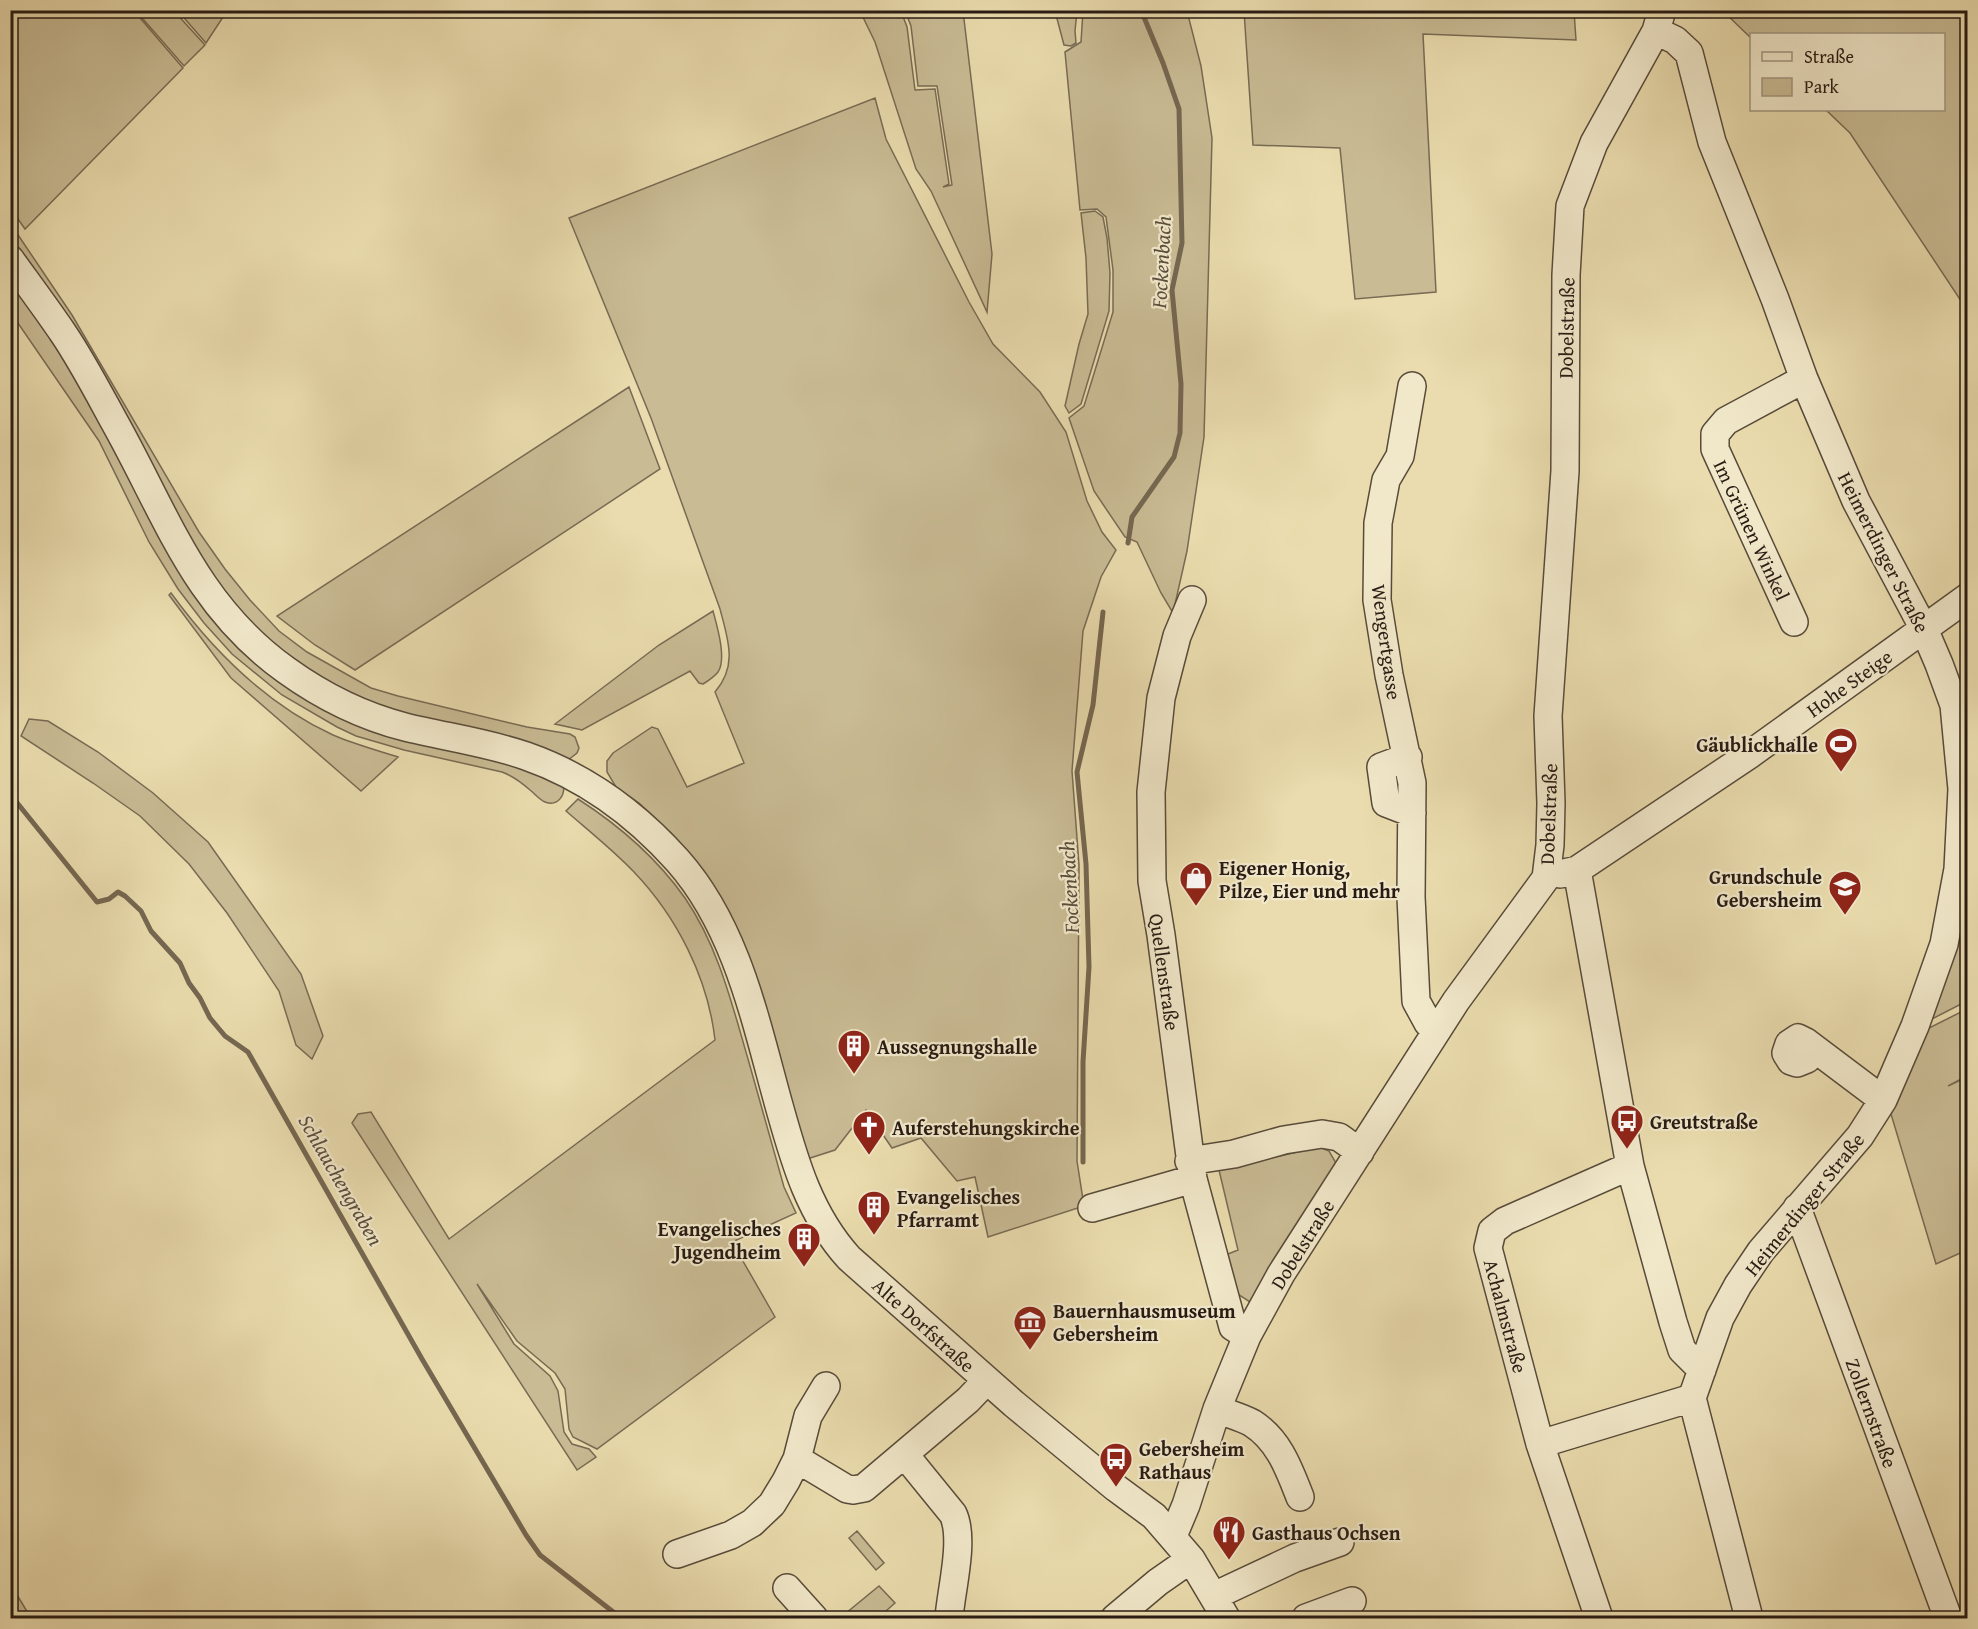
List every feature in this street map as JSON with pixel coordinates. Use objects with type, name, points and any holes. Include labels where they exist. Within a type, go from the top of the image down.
[{"type":"street","name":"Heimerdinger Straße","points":[[1659,21],[1689,53],[1712,142],[1775,299],[1804,379],[1856,501],[1924,629],[1939,664],[1954,705],[1962,789],[1958,869],[1944,945],[1916,1026],[1883,1100],[1860,1136],[1761,1251],[1738,1285],[1720,1318],[1692,1398]]},
{"type":"street","name":"Dobelstraße","points":[[1173,1536],[1186,1505],[1216,1409],[1247,1336],[1281,1274],[1456,1000],[1546,878],[1551,814],[1548,716],[1565,471],[1566,275],[1570,206],[1594,142],[1659,21]]},
{"type":"street","name":"Alte Dorfstraße","points":[[10,259],[63,334],[90,378],[195,574],[208,594],[242,632],[284,669],[313,688],[369,716],[526,756],[580,780],[618,804],[661,842],[682,865],[700,890],[726,937],[735,959],[801,1180],[823,1224],[849,1258],[1014,1404],[1116,1488],[1154,1516],[1191,1559],[1220,1607],[1295,1558],[1340,1542]]},
{"type":"street","name":"Im Grünen Winkel","points":[[1794,622],[1714,449],[1715,434],[1726,421],[1804,379]]},
{"type":"street","name":"Wengertgasse","points":[[1412,386],[1400,456],[1386,480],[1378,523],[1377,600],[1389,675],[1408,758],[1381,767],[1386,803],[1412,813],[1411,897],[1416,1001],[1428,1023],[1436,1032]]},
{"type":"street","name":"Hohe Steige","points":[[1546,878],[1577,870],[1749,755],[1968,597]]},
{"type":"street","name":"Quellenstraße","points":[[1192,600],[1177,636],[1161,698],[1151,792],[1152,881],[1191,1170],[1233,1327],[1247,1336]]},
{"type":"street","points":[[1577,870],[1630,1166],[1682,1350],[1702,1370]]},
{"type":"street","points":[[1815,1049],[1883,1100]]},
{"type":"street","points":[[1092,1208],[1234,1154],[1284,1140],[1322,1134],[1339,1137],[1360,1152]]},
{"type":"street","name":"Achalmstraße","points":[[1599,1618],[1540,1444],[1488,1248],[1492,1231],[1505,1221],[1630,1166]]},
{"type":"street","name":"Zollernstraße","points":[[1797,1208],[1948,1618]]},
{"type":"street","points":[[797,1459],[847,1488],[858,1490],[869,1485],[905,1455],[968,1401],[987,1380]]},
{"type":"street","points":[[677,1554],[731,1535],[752,1523],[772,1504],[797,1459],[808,1416],[826,1386]]},
{"type":"street","points":[[1540,1444],[1692,1398],[1749,1618]]},
{"type":"street","points":[[1216,1409],[1251,1423],[1267,1435],[1283,1456],[1300,1497]]},
{"type":"street","points":[[905,1455],[953,1514],[957,1523],[958,1540],[949,1618]]},
{"type":"street","points":[[1115,1618],[1158,1582],[1191,1559]]},
{"type":"street","points":[[787,1588],[814,1618]]},
{"type":"street","points":[[1306,1618],[1352,1601]]},
{"type":"green space","points":[[10,11],[134,11],[183,68],[25,229],[11,209]]},
{"type":"green space","points":[[136,11],[174,11],[205,45],[184,66]]},
{"type":"green space","points":[[178,11],[227,11],[206,43]]},
{"type":"green space","points":[[860,11],[901,11],[907,27],[915,90],[935,89],[949,184],[943,187],[952,185],[937,86],[918,86],[911,26],[905,11],[963,11],[992,254],[987,312],[931,191],[916,169],[875,42]]},
{"type":"green space","points":[[1055,11],[1077,11],[1076,43],[1071,46],[1064,45]]},
{"type":"green space","points":[[1083,11],[1187,11],[1201,66],[1212,138],[1204,437],[1187,551],[1173,613],[1137,542],[1125,537],[1094,491],[1069,418],[1084,406],[1113,312],[1113,270],[1106,217],[1097,209],[1080,210],[1065,52],[1081,42]]},
{"type":"green space","points":[[1244,11],[1574,11],[1576,40],[1423,34],[1436,292],[1355,299],[1340,148],[1253,145]]},
{"type":"green space","points":[[1723,11],[1967,11],[1967,310],[1850,133],[1827,111],[1945,111],[1945,33],[1750,33],[1750,37]]},
{"type":"green space","points":[[875,98],[886,139],[969,302],[993,344],[1040,392],[1066,432],[1087,501],[1102,532],[1116,550],[1101,577],[1083,631],[1072,771],[1079,865],[1077,1161],[1084,1206],[988,1237],[975,1177],[957,1181],[921,1138],[892,1148],[866,1110],[835,1150],[807,1159],[757,979],[724,903],[692,857],[671,833],[639,803],[616,787],[607,772],[607,761],[613,753],[652,727],[658,729],[687,787],[744,763],[715,692],[727,672],[729,662],[728,642],[720,609],[651,418],[569,218]]},
{"type":"green space","points":[[1095,211],[1103,217],[1107,238],[1110,273],[1109,311],[1081,404],[1069,413],[1065,406],[1088,314],[1086,258],[1081,213]]},
{"type":"green space","points":[[10,223],[72,315],[199,532],[250,600],[279,631],[307,652],[371,688],[527,727],[570,734],[575,737],[579,748],[577,753],[568,760],[433,724],[345,694],[269,643],[216,586],[21,251],[11,238]]},
{"type":"green space","points":[[10,269],[257,657],[483,753],[563,783],[560,799],[554,803],[545,802],[510,775],[502,772],[404,750],[356,736],[282,695],[232,654],[178,589],[149,542],[99,441],[11,313]]},
{"type":"green space","points":[[629,387],[660,469],[355,670],[315,645],[277,616]]},
{"type":"green space","points":[[171,593],[223,656],[285,708],[333,735],[398,757],[361,791],[231,678],[169,595]]},
{"type":"green space","points":[[713,611],[722,659],[718,672],[709,680],[703,684],[699,683],[690,671],[582,730],[555,724],[659,645]]},
{"type":"green space","points":[[29,719],[48,721],[98,752],[153,793],[208,842],[301,974],[323,1036],[312,1059],[296,1045],[279,991],[227,913],[189,864],[140,816],[21,736]]},
{"type":"green space","points":[[578,799],[623,831],[649,856],[674,883],[697,916],[723,976],[784,1187],[796,1213],[732,1242],[775,1317],[597,1449],[573,1437],[569,1429],[565,1389],[555,1373],[517,1341],[477,1284],[514,1344],[550,1376],[558,1391],[564,1432],[572,1444],[589,1449],[596,1457],[577,1470],[352,1123],[358,1114],[371,1112],[449,1239],[715,1040],[698,971],[677,929],[650,890],[634,872],[566,811]]},
{"type":"green space","points":[[1967,886],[1967,1001],[1930,1020],[1956,947]]},
{"type":"green space","points":[[1967,1009],[1967,1076],[1948,1086],[1967,1077],[1967,1250],[1936,1264],[1891,1114],[1927,1029]]},
{"type":"green space","points":[[1319,1147],[1329,1151],[1336,1163],[1333,1176],[1250,1302],[1236,1293],[1223,1256],[1238,1250],[1219,1170]]},
{"type":"green space","points":[[857,1531],[884,1563],[876,1570],[849,1538]]},
{"type":"green space","points":[[11,1585],[31,1618],[11,1618]]},
{"type":"green space","points":[[879,1586],[895,1603],[878,1618],[840,1618]]},
{"type":"waterway","name":"Fockenbach","points":[[1128,543],[1132,517],[1174,457],[1180,433],[1181,384],[1172,290],[1182,243],[1179,109],[1141,10]]},
{"type":"waterway","name":"Fockenbach","points":[[1083,1162],[1083,1062],[1089,967],[1086,864],[1077,772],[1093,705],[1103,612]]},
{"type":"waterway","name":"Schlauchengraben","points":[[10,794],[97,902],[109,899],[118,892],[141,911],[151,931],[180,963],[210,1018],[225,1036],[248,1052],[422,1359],[526,1535],[540,1555],[621,1618]]},
{"type":"place","name":"Gäublickhalle","points":[[1841,773]]},
{"type":"place","name":"Eigener Honig, Pilze, Eier und mehr","points":[[1196,907]]},
{"type":"place","name":"Grundschule Gebersheim","points":[[1845,916]]},
{"type":"place","name":"Aussegnungshalle","points":[[854,1075]]},
{"type":"place","name":"Greutstraße","points":[[1627,1150]]},
{"type":"place","name":"Auferstehungskirche","points":[[869,1156]]},
{"type":"place","name":"Evangelisches Pfarramt","points":[[874,1236]]},
{"type":"place","name":"Evangelisches Jugendheim","points":[[804,1268]]},
{"type":"place","name":"Bauernhausmuseum Gebersheim","points":[[1030,1351]]},
{"type":"place","name":"Gebersheim Rathaus","points":[[1116,1488]]},
{"type":"place","name":"Gasthaus Ochsen","points":[[1229,1561]]}]
